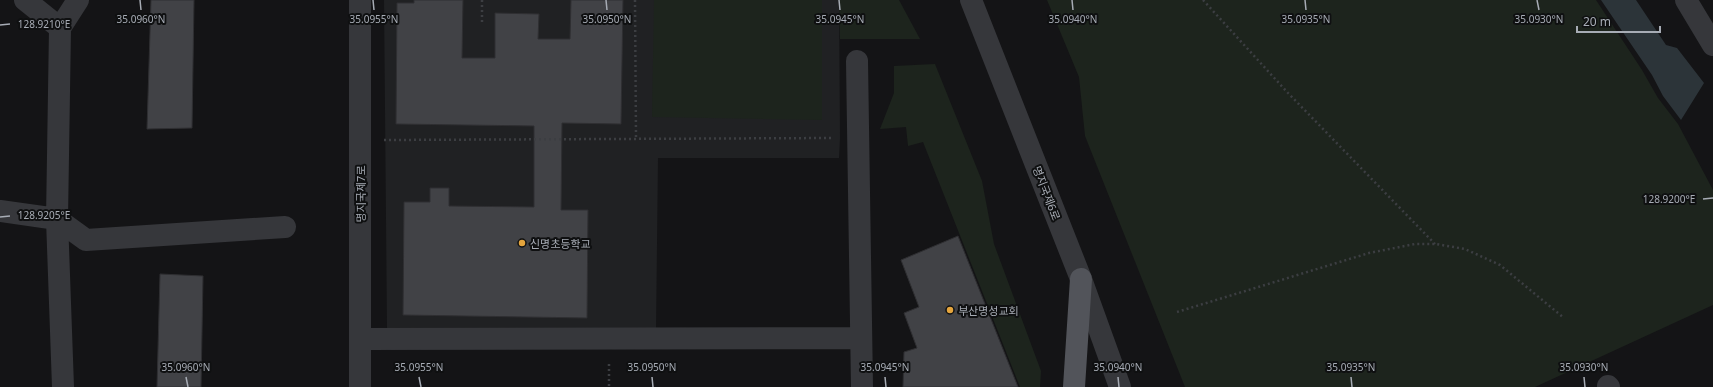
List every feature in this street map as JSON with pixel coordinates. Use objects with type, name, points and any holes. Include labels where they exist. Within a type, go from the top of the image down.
[{"type":"main road","points":[[1074,387],[1081,279]]},
{"type":"street","points":[[25,0],[60,28]]},
{"type":"street","points":[[63,387],[57,219],[60,28],[78,0]]},
{"type":"street","name":"명지국제7로","points":[[360,0],[360,387]]},
{"type":"street","name":"명지국제6로","points":[[971,0],[1081,279],[1120,387]]},
{"type":"street","points":[[1686,0],[1713,45]]},
{"type":"street","points":[[858,61],[862,387]]},
{"type":"street","points":[[0,211],[57,219],[86,240],[285,227]]},
{"type":"street","points":[[360,339],[861,338]]},
{"type":"path","points":[[482,0],[482,23]]},
{"type":"path","points":[[635,0],[636,139]]},
{"type":"path","points":[[1202,0],[1288,94],[1436,244]]},
{"type":"path","points":[[380,140],[840,138]]},
{"type":"path","points":[[1177,312],[1369,253],[1415,244],[1436,244],[1465,249],[1500,265],[1564,318]]},
{"type":"path","points":[[609,356],[609,387]]},
{"type":"shaded area","name":"신명초등학교","points":[[384,0],[839,0],[839,158],[658,158],[656,331],[387,328]]},
{"type":"shaded area","points":[[654,0],[822,0],[822,120],[652,117]]},
{"type":"shaded area","points":[[839,0],[899,0],[920,39],[840,39]]},
{"type":"shaded area","points":[[1047,0],[1596,0],[1642,70],[1658,98],[1678,124],[1713,190],[1713,305],[1535,387],[1185,387],[1085,136],[1079,77]]},
{"type":"shaded area","points":[[1601,0],[1636,0],[1666,45],[1677,48],[1704,83],[1681,120],[1663,96],[1652,75]]},
{"type":"shaded area","points":[[935,64],[982,181],[994,244],[1041,371],[1040,387],[1020,387],[923,142],[908,146],[906,127],[880,129],[894,93],[894,66]]},
{"type":"building","points":[[151,0],[194,0],[192,128],[147,129]]},
{"type":"building","points":[[414,0],[463,0],[462,58],[495,58],[495,13],[539,14],[538,39],[570,39],[571,0],[623,0],[621,124],[562,123],[561,210],[588,210],[587,318],[403,315],[404,202],[430,202],[430,188],[449,188],[449,206],[534,207],[534,126],[396,124],[397,3],[414,3]]},
{"type":"building","name":"부산명성교회","points":[[958,236],[1018,387],[903,387],[904,352],[917,348],[904,313],[919,307],[901,260]]},
{"type":"building","points":[[160,274],[203,276],[201,387],[157,387]]},
{"type":"place","name":"신명초등학교","points":[[522,243]]},
{"type":"place","name":"부산명성교회","points":[[950,310]]}]
